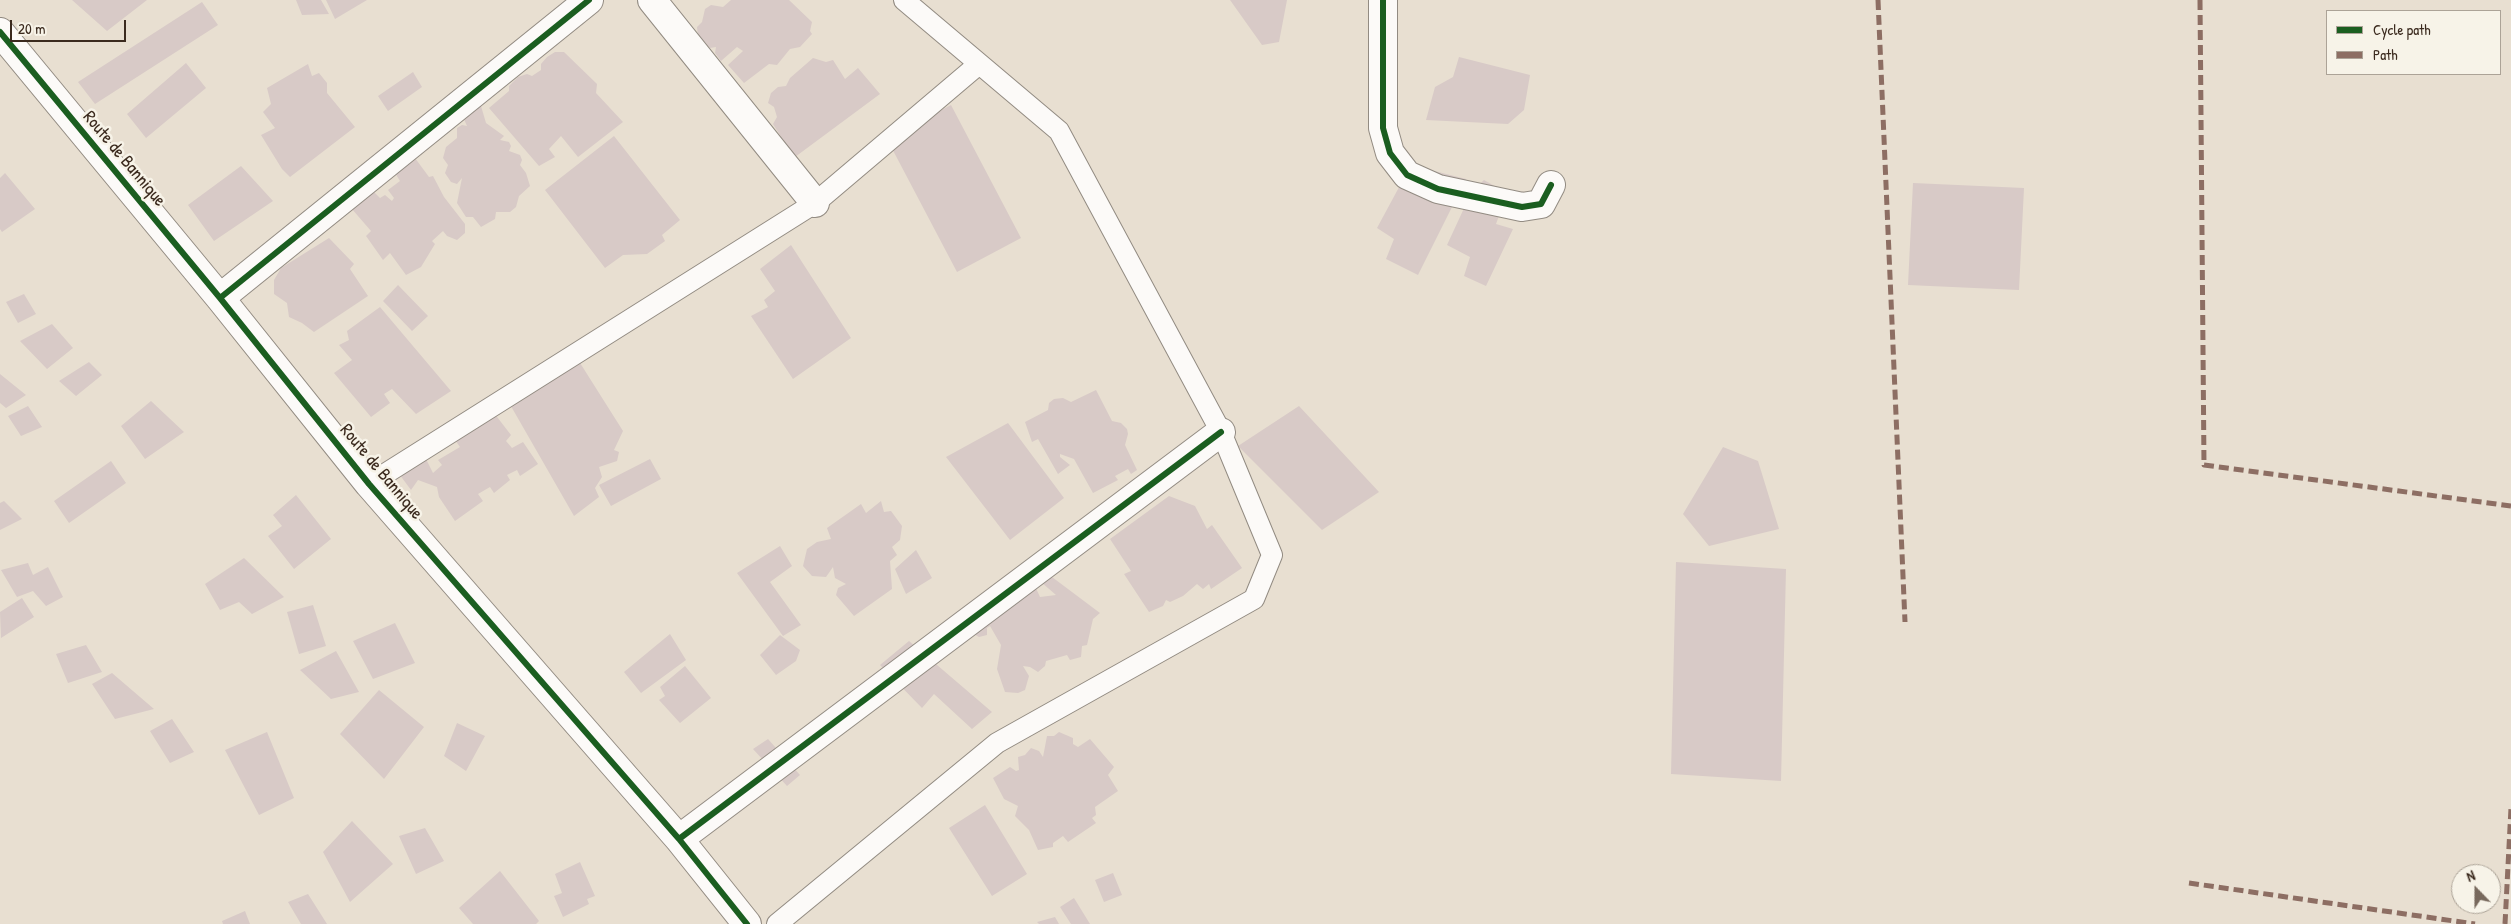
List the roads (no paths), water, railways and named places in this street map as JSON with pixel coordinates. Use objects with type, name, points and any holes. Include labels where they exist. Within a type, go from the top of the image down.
[{"type":"street","points":[[220,298],[589,0]]},
{"type":"street","points":[[652,0],[815,202]]},
{"type":"street","points":[[1383,0],[1383,128],[1390,153],[1407,175],[1438,189],[1522,207],[1540,204],[1551,185]]},
{"type":"street","name":"Route de Bannique","points":[[0,32],[220,298],[369,484],[679,839],[746,924]]},
{"type":"street","points":[[679,839],[1221,432]]},
{"type":"lane","points":[[777,924],[997,743],[1254,599],[1272,555],[1221,432],[1059,131],[904,0]]},
{"type":"lane","points":[[369,484],[815,202],[979,64]]}]
